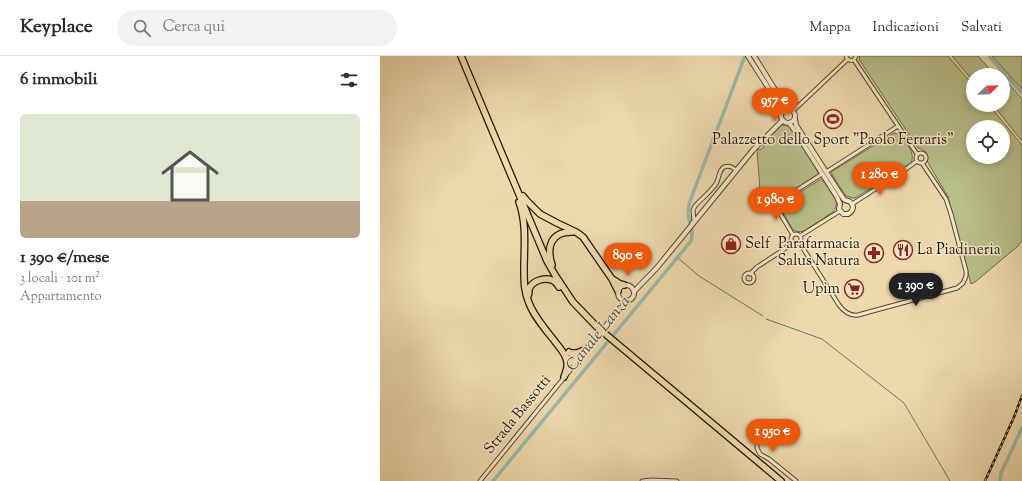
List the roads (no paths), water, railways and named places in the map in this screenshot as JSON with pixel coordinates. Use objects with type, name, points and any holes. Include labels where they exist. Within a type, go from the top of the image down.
[{"type":"highway","points":[[461,56],[547,261],[573,302],[615,342],[781,481]]},
{"type":"highway","points":[[504,157],[511,168],[526,201],[540,214],[576,232],[582,237],[612,279],[619,294]]},
{"type":"highway","points":[[504,157],[506,170],[517,197],[523,218],[525,238],[524,280],[529,304],[540,322],[562,350],[567,355],[573,355],[576,362]]},
{"type":"highway","points":[[576,232],[567,232],[556,236],[552,241],[550,257],[553,267],[581,311]]},
{"type":"highway","points":[[529,304],[529,288],[538,280],[546,279],[553,281],[569,302],[576,309],[581,311]]},
{"type":"highway","points":[[612,279],[624,285]]},
{"type":"highway","points":[[567,355],[587,349]]},
{"type":"highway","points":[[564,377],[567,355]]},
{"type":"street","points":[[750,56],[787,109],[793,111]]},
{"type":"street","points":[[750,56],[780,106],[782,112],[781,116],[784,122],[789,123],[793,128],[840,195],[852,204],[853,209],[850,213],[845,214],[840,211]]},
{"type":"street","points":[[793,111],[847,57],[851,60],[855,58],[917,154],[917,162]]},
{"type":"street","points":[[782,112],[787,109]]},
{"type":"street","points":[[793,111],[796,125],[837,197],[840,204],[840,211]]},
{"type":"street","points":[[789,123],[794,119]]},
{"type":"street","points":[[619,294],[623,300],[628,301],[633,298],[634,292],[641,283],[660,264],[736,170],[753,150],[783,120]]},
{"type":"street","points":[[792,242],[791,238],[793,235],[778,210],[777,204],[898,126]]},
{"type":"street","points":[[917,154],[922,153],[925,155],[926,159],[922,163]]},
{"type":"street","points":[[800,236],[799,242],[807,252],[842,309],[845,312],[855,316],[957,288],[961,285],[966,276],[966,270],[951,214],[946,199],[922,163],[917,162],[852,204]]},
{"type":"street","points":[[680,234],[684,233],[694,221],[693,210],[695,206],[714,186],[721,170],[724,167],[731,166],[736,170]]},
{"type":"street","points":[[840,204],[846,200]]},
{"type":"street","points":[[793,235],[797,234],[800,236],[840,211]]},
{"type":"street","points":[[792,242],[797,244],[799,242]]},
{"type":"street","points":[[750,274],[757,267],[792,242]]},
{"type":"street","points":[[620,308],[620,287],[627,285],[632,287],[641,283]]},
{"type":"street","points":[[632,287],[634,292]]},
{"type":"street","name":"Strada Bassotti","points":[[480,481],[620,308],[628,301]]},
{"type":"street","points":[[755,424],[757,433],[757,448],[760,454],[769,459],[796,481]]},
{"type":"street","points":[[642,481],[677,481]]},
{"type":"waterway","name":"Canale Lanza","points":[[493,481],[691,241],[692,231],[688,214],[690,201],[745,56]]},
{"type":"waterway","points":[[989,56],[1022,93]]},
{"type":"waterway","points":[[677,257],[699,276],[763,316]]},
{"type":"waterway","points":[[766,319],[822,339],[904,403],[950,481]]},
{"type":"waterway","points":[[1000,481],[1001,473],[1022,428]]},
{"type":"railway","points":[[985,481],[1022,396]]},
{"type":"place","name":"Palazzetto dello Sport \"Paolo Ferraris\"","points":[[833,119]]},
{"type":"place","name":"Self","points":[[731,244]]},
{"type":"place","name":"La Piadineria","points":[[903,250]]},
{"type":"place","name":"Parafarmacia Salus Natura","points":[[874,253]]},
{"type":"place","name":"Upim","points":[[854,289]]}]
